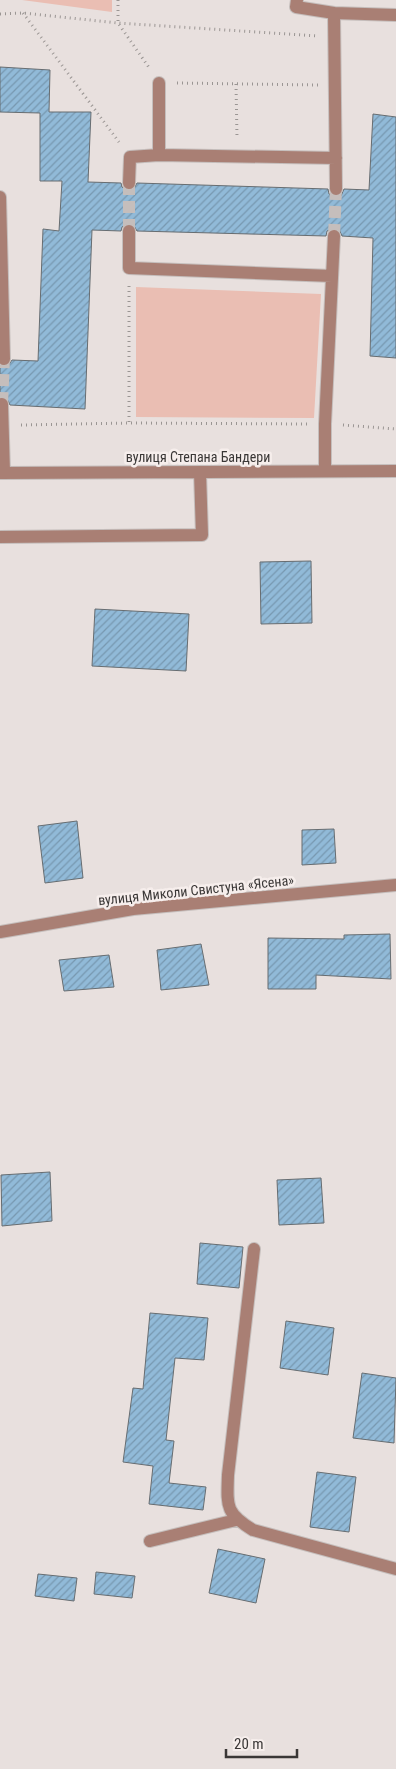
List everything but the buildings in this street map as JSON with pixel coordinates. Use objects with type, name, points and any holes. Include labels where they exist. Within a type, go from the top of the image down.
[{"type":"street","points":[[296,0],[296,7],[334,13],[396,15]]},
{"type":"street","points":[[334,13],[336,189]]},
{"type":"street","points":[[159,83],[159,155]]},
{"type":"street","points":[[129,183],[130,157],[159,155],[336,158]]},
{"type":"street","points":[[0,197],[4,359]]},
{"type":"street","points":[[129,231],[129,268],[332,276]]},
{"type":"street","points":[[326,471],[325,424],[334,236]]},
{"type":"street","points":[[2,404],[2,473]]},
{"type":"street","name":"вулиця Степана Бандери","points":[[2,473],[396,471]]},
{"type":"street","points":[[0,537],[202,535],[200,472]]},
{"type":"street","name":"вулиця Миколи Свистуна «Ясена»","points":[[0,932],[133,909],[396,885]]},
{"type":"street","points":[[254,1249],[228,1476],[227,1504],[236,1520],[253,1530],[275,1538],[396,1569]]},
{"type":"street","points":[[150,1541],[236,1520]]},
{"type":"path","points":[[118,0],[118,23],[159,83],[334,85]]},
{"type":"path","points":[[23,13],[130,157]]},
{"type":"path","points":[[0,14],[23,13],[118,23],[334,37]]},
{"type":"path","points":[[236,84],[238,156]]},
{"type":"path","points":[[129,268],[129,423]]},
{"type":"path","points":[[2,426],[129,423],[325,424],[396,429]]},
{"type":"shaded area","points":[[22,0],[112,0],[112,12]]},
{"type":"shaded area","points":[[136,287],[321,294],[314,418],[136,417]]},
{"type":"tunnel","points":[[129,183],[129,231]]},
{"type":"tunnel","points":[[334,236],[336,189]]},
{"type":"tunnel","points":[[2,404],[4,359]]}]
